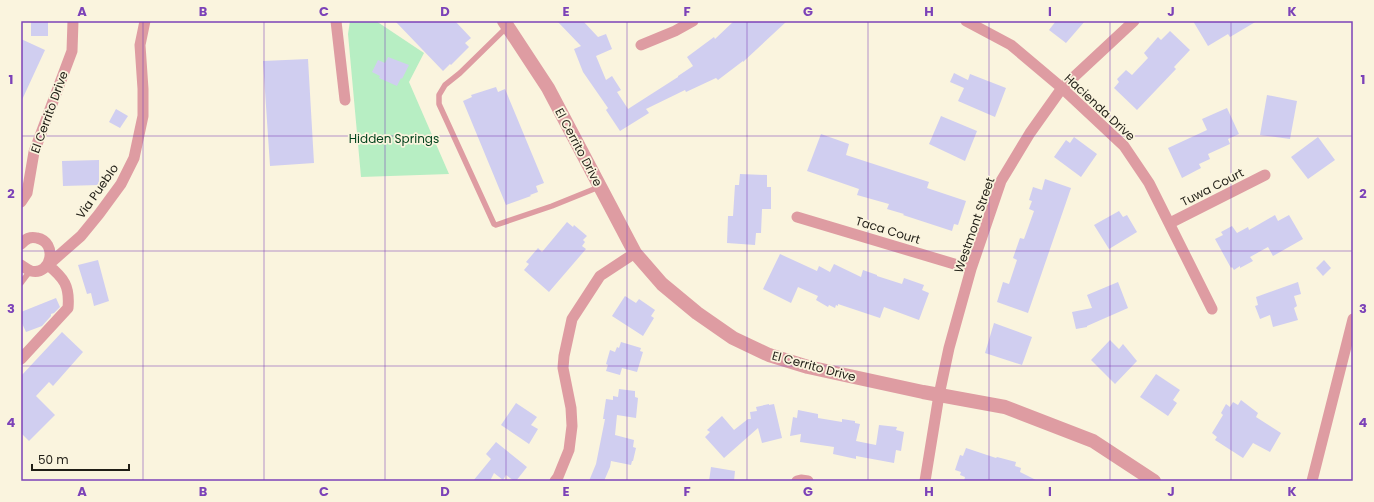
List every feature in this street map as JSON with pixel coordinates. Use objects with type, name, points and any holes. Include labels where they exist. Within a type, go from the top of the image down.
[{"type":"street","name":"El Cerrito Drive","points":[[21,202],[27,193],[34,152],[72,51],[73,21]]},
{"type":"street","name":"Via Pueblo","points":[[25,268],[36,272],[43,270],[81,236],[121,184],[134,158],[143,116],[140,45],[145,21]]},
{"type":"street","points":[[336,21],[346,100]]},
{"type":"street","points":[[641,45],[675,31],[693,21]]},
{"type":"street","name":"Hacienda Drive","points":[[966,21],[1010,45],[1062,88],[1124,146],[1149,183],[1212,309]]},
{"type":"street","name":"Westmont Street","points":[[925,481],[948,348],[971,269],[1002,181],[1030,133],[1062,88],[1134,21]]},
{"type":"street","name":"El Cerrito Drive","points":[[506,24],[548,88],[635,253],[662,284],[697,313],[733,338],[769,355],[808,367],[939,395],[1005,407],[1093,441],[1154,481]]},
{"type":"street","name":"Tuwa Court","points":[[1170,223],[1265,175]]},
{"type":"street","name":"Taca Court","points":[[797,216],[971,269]]},
{"type":"street","points":[[21,244],[25,240],[32,237],[44,241],[49,246],[51,252],[48,265],[66,284],[69,297],[68,308],[21,359]]},
{"type":"street","points":[[554,481],[558,477],[569,450],[572,426],[571,408],[563,368],[572,319],[600,276],[635,253]]},
{"type":"street","points":[[1312,481],[1353,319]]},
{"type":"street","points":[[798,481],[808,481]]},
{"type":"lane","points":[[506,24],[460,73],[445,85],[439,95],[439,104],[494,224],[496,225],[552,206],[600,187]]},
{"type":"lane","points":[[21,283],[25,268]]},
{"type":"green space","name":"Hidden Springs","points":[[350,21],[376,21],[424,53],[409,82],[449,174],[361,177],[348,34]]},
{"type":"building","points":[[31,21],[48,21],[48,36],[31,36]]},
{"type":"building","points":[[395,21],[455,21],[471,38],[465,43],[469,47],[443,71]]},
{"type":"building","points":[[557,21],[583,21],[598,37],[606,34],[612,49],[596,56],[606,80],[612,76],[621,90],[617,92],[628,109],[693,66],[687,57],[714,37],[715,39],[734,21],[787,21],[743,62],[718,80],[716,78],[686,92],[685,90],[646,109],[649,113],[620,131],[606,110],[608,108],[583,72],[574,49],[581,46]]},
{"type":"building","points":[[1056,21],[1085,21],[1066,43],[1049,30]]},
{"type":"building","points":[[1193,21],[1257,21],[1230,37],[1228,34],[1208,46]]},
{"type":"building","points":[[1170,31],[1190,50],[1174,67],[1176,69],[1137,110],[1114,88],[1119,82],[1117,79],[1126,70],[1132,75],[1148,58],[1144,53],[1158,37],[1161,40]]},
{"type":"building","points":[[21,39],[45,50],[21,102]]},
{"type":"building","points":[[388,57],[409,65],[397,86],[379,78],[380,76],[372,72],[378,60],[385,63]]},
{"type":"building","points":[[308,59],[314,163],[270,166],[263,61]]},
{"type":"building","points":[[954,73],[968,80],[970,74],[1006,88],[995,117],[958,101],[964,88],[950,82]]},
{"type":"building","points":[[496,87],[498,92],[505,89],[544,183],[536,186],[538,192],[506,205],[463,101],[472,97],[471,95]]},
{"type":"building","points":[[1267,95],[1297,101],[1290,139],[1260,135]]},
{"type":"building","points":[[1227,108],[1239,134],[1228,139],[1230,144],[1208,154],[1210,159],[1199,164],[1201,168],[1182,178],[1168,148],[1207,130],[1202,119]]},
{"type":"building","points":[[116,109],[128,116],[120,128],[109,122]]},
{"type":"building","points":[[941,116],[977,131],[965,161],[929,144]]},
{"type":"building","points":[[821,134],[849,144],[846,155],[929,182],[927,188],[966,201],[958,225],[954,224],[952,231],[903,215],[904,214],[887,209],[889,204],[857,195],[859,189],[807,171]]},
{"type":"building","points":[[1074,137],[1097,154],[1081,177],[1054,157],[1066,140],[1070,143]]},
{"type":"building","points":[[1318,137],[1335,160],[1308,179],[1291,157]]},
{"type":"building","points":[[99,160],[99,185],[63,186],[62,161]]},
{"type":"building","points":[[740,174],[767,175],[767,187],[771,187],[771,209],[762,209],[761,233],[756,233],[755,245],[727,243],[728,216],[733,216],[735,185],[739,185]]},
{"type":"building","points":[[1045,179],[1071,188],[1028,313],[997,302],[1003,282],[1009,284],[1017,260],[1013,258],[1020,238],[1024,239],[1034,211],[1029,209],[1032,201],[1029,200],[1033,187],[1042,190]]},
{"type":"building","points":[[1119,211],[1123,217],[1127,215],[1137,232],[1109,249],[1094,225]]},
{"type":"building","points":[[1275,215],[1278,221],[1289,215],[1303,239],[1273,256],[1268,247],[1250,257],[1253,261],[1234,270],[1232,267],[1231,268],[1215,239],[1223,235],[1221,232],[1232,226],[1237,233],[1248,227],[1249,230]]},
{"type":"building","points":[[567,222],[573,227],[574,225],[587,236],[583,240],[585,242],[582,246],[586,249],[549,292],[524,270],[529,264],[526,262],[538,248],[542,252]]},
{"type":"building","points":[[780,254],[817,271],[819,266],[830,272],[834,264],[861,277],[863,270],[902,284],[904,278],[924,285],[922,290],[929,293],[919,320],[884,307],[880,318],[838,304],[835,308],[829,305],[828,307],[816,300],[818,296],[798,287],[791,303],[763,289]]},
{"type":"building","points":[[98,260],[109,301],[94,306],[91,293],[87,294],[78,265]]},
{"type":"building","points":[[1324,260],[1331,268],[1323,276],[1316,268]]},
{"type":"building","points":[[1118,282],[1128,308],[1087,327],[1076,329],[1072,312],[1092,308],[1087,295]]},
{"type":"building","points":[[1298,282],[1301,294],[1294,296],[1297,306],[1294,308],[1298,320],[1273,327],[1270,315],[1260,319],[1255,306],[1258,305],[1256,297]]},
{"type":"building","points":[[625,296],[636,303],[639,299],[655,310],[651,316],[654,318],[643,336],[612,316]]},
{"type":"building","points":[[56,298],[60,307],[51,314],[42,326],[26,332],[21,321],[21,312]]},
{"type":"building","points":[[994,323],[1032,337],[1022,365],[985,353]]},
{"type":"building","points":[[62,332],[83,352],[53,386],[49,382],[36,396],[55,415],[29,441],[21,433],[21,376]]},
{"type":"building","points":[[1110,340],[1119,349],[1123,344],[1137,361],[1115,384],[1091,360]]},
{"type":"building","points":[[621,342],[641,348],[640,351],[643,352],[637,372],[622,368],[620,375],[606,371],[608,365],[606,364],[610,350],[615,352],[617,347],[619,348]]},
{"type":"building","points":[[1156,374],[1180,390],[1173,400],[1177,403],[1168,416],[1140,397]]},
{"type":"building","points":[[619,389],[635,391],[635,397],[638,398],[636,418],[617,415],[615,435],[634,440],[633,447],[636,448],[633,461],[631,465],[611,461],[604,481],[589,481],[596,464],[605,419],[603,419],[606,399],[613,400],[613,396],[618,397]]},
{"type":"building","points":[[1241,400],[1258,413],[1256,417],[1281,433],[1270,452],[1253,443],[1243,458],[1215,440],[1217,437],[1212,433],[1223,415],[1221,413],[1226,404],[1230,407],[1233,402],[1238,405]]},
{"type":"building","points":[[516,403],[537,417],[531,425],[538,429],[529,444],[501,425]]},
{"type":"building","points":[[774,404],[782,438],[762,443],[758,428],[724,458],[705,437],[710,432],[707,430],[722,416],[734,430],[748,419],[751,419],[750,412],[757,411],[756,407]]},
{"type":"building","points":[[798,410],[818,414],[818,418],[842,422],[842,419],[855,421],[855,423],[860,424],[856,441],[876,445],[879,425],[897,427],[896,430],[904,432],[901,451],[896,450],[894,463],[856,456],[856,459],[833,454],[834,447],[800,442],[801,434],[790,436],[793,417],[797,418]]},
{"type":"building","points":[[496,442],[527,467],[516,481],[506,475],[503,480],[494,473],[490,481],[473,481],[491,459],[486,454]]},
{"type":"building","points":[[966,448],[996,458],[1016,462],[1015,466],[1021,468],[1020,472],[1038,481],[964,481],[965,477],[960,475],[961,472],[955,470],[960,455],[963,456]]},
{"type":"building","points":[[711,467],[735,471],[734,481],[709,481]]}]
